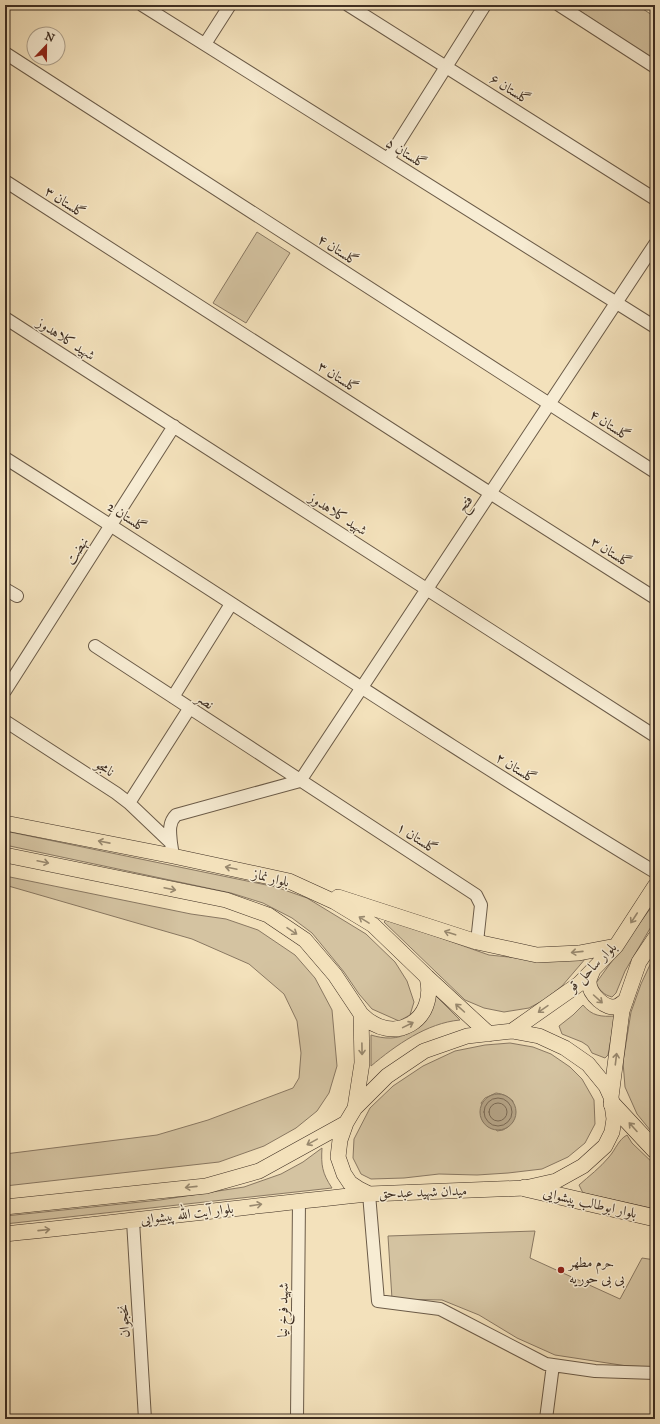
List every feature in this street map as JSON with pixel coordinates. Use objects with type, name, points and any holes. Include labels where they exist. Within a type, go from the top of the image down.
[{"type":"highway","points":[[611,1100],[655,1150]]},
{"type":"highway","name":"بلوار ابوطالب پیشوایی","points":[[525,1188],[655,1218]]},
{"type":"main road","name":"بلوار نماز","points":[[5,823],[172,849],[289,881],[335,902],[373,925],[489,1034]]},
{"type":"main road","points":[[5,855],[226,900],[268,915],[305,940],[335,975],[368,1022],[386,1029],[406,1027],[421,1015],[429,997],[427,977]]},
{"type":"main road","points":[[289,881],[477,942],[537,955],[579,952],[616,946]]},
{"type":"main road","name":"بلوار ساحل قو","points":[[512,1031],[579,984],[593,970],[616,946],[655,886]]},
{"type":"main road","points":[[611,1100],[622,1011],[639,962],[655,938]]},
{"type":"main road","points":[[593,970],[589,981],[591,992],[599,1001],[609,1006],[617,1006],[626,1000]]},
{"type":"main road","points":[[355,1108],[362,1063],[361,1014]]},
{"type":"main road","name":"میدان شهید عبدحق","points":[[512,1031],[539,1036],[565,1048],[588,1064],[606,1086],[611,1100],[614,1119],[612,1132],[605,1146],[583,1166],[556,1181],[525,1188],[369,1194],[350,1183],[344,1174],[338,1157],[340,1140],[346,1123],[355,1108],[387,1076],[424,1052],[467,1036],[512,1031]]},
{"type":"main road","name":"بلوار آیت الله پیشوایی","points":[[5,1207],[206,1186],[259,1171],[346,1123]]},
{"type":"main road","name":"بلوار آیت الله پیشوایی","points":[[5,1234],[369,1194]]},
{"type":"street","name":"گلستان ۵","points":[[142,5],[655,327]]},
{"type":"street","points":[[205,44],[230,5]]},
{"type":"street","name":"گلستان ۶","points":[[348,5],[655,199]]},
{"type":"street","points":[[388,159],[485,5]]},
{"type":"street","points":[[559,5],[655,67]]},
{"type":"street","name":"گلستان ۴","points":[[5,53],[655,472]]},
{"type":"street","name":"گلستان ۳","points":[[5,181],[655,598]]},
{"type":"street","name":"فتح","points":[[300,781],[655,244]]},
{"type":"street","name":"شهید کلاهدوز","points":[[5,318],[655,736]]},
{"type":"street","name":"نهضت","points":[[5,691],[174,426]]},
{"type":"street","name":"گلستان 2","points":[[5,458],[112,525],[361,688]]},
{"type":"street","points":[[5,588],[17,596]]},
{"type":"street","points":[[173,697],[231,604]]},
{"type":"street","name":"نصر","points":[[95,646],[300,781]]},
{"type":"street","name":"گلستان ۲","points":[[361,688],[655,872]]},
{"type":"street","points":[[129,803],[189,708]]},
{"type":"street","name":"نامجو","points":[[5,721],[116,793],[129,803],[172,849]]},
{"type":"street","points":[[172,849],[170,825],[172,819],[176,815],[300,781]]},
{"type":"street","name":"گلستان ۱","points":[[300,781],[476,895],[481,905],[477,942]]},
{"type":"street","points":[[369,1194],[378,1302],[440,1310],[546,1364],[595,1371],[655,1373]]},
{"type":"street","name":"شهید فرخ نیا","points":[[297,1419],[299,1201]]},
{"type":"street","name":"نخجوان","points":[[133,1221],[145,1419]]},
{"type":"street","points":[[546,1419],[553,1365]]},
{"type":"shaded area","points":[[571,5],[637,5],[655,17],[655,60]]},
{"type":"shaded area","points":[[257,232],[290,253],[246,323],[213,303]]},
{"type":"shaded area","points":[[5,831],[276,887],[307,898],[366,934],[395,962],[407,981],[414,1002],[410,1015],[399,1021],[372,1009],[312,933],[292,918],[263,903],[231,893],[5,845]]},
{"type":"shaded area","points":[[5,876],[191,914],[226,919],[258,930],[295,955],[315,978],[332,1010],[337,1066],[329,1093],[317,1111],[296,1128],[264,1146],[219,1162],[5,1186],[5,1154],[157,1135],[208,1120],[293,1088],[299,1078],[301,1053],[297,1021],[284,994],[249,964],[192,939],[5,885]]},
{"type":"shaded area","points":[[655,902],[655,920],[625,971],[616,993],[612,997],[604,994],[596,983]]},
{"type":"shaded area","points":[[387,919],[489,955],[528,959],[586,958],[562,986],[544,1000],[529,1008],[504,1012],[484,1008],[465,1000],[384,922]]},
{"type":"shaded area","points":[[655,954],[655,1136],[637,1114],[625,1087],[623,1062],[631,1012],[641,984]]},
{"type":"shaded area","points":[[435,995],[460,1020],[448,1022],[424,1030],[412,1036],[371,1066],[371,1035],[396,1038],[410,1032],[419,1021]]},
{"type":"shaded area","points":[[583,1005],[593,1014],[615,1016],[608,1055],[605,1058],[592,1053],[588,1046],[582,1042],[562,1034],[559,1026]]},
{"type":"shaded area","points":[[510,1043],[533,1047],[551,1054],[570,1067],[582,1079],[594,1100],[595,1124],[585,1143],[568,1157],[542,1169],[477,1175],[439,1174],[404,1178],[371,1179],[361,1174],[353,1158],[354,1139],[370,1108],[393,1086],[423,1066],[455,1051],[485,1045]],"holes":[[[496,1093],[513,1101],[508,1127],[497,1131],[481,1103],[485,1098]]]},
{"type":"shaded area","points":[[627,1135],[632,1143],[655,1165],[655,1209],[583,1193],[579,1185],[606,1161],[619,1142]]},
{"type":"shaded area","points":[[322,1148],[323,1169],[332,1188],[5,1224],[5,1216],[160,1200],[244,1187],[281,1174],[303,1162]]},
{"type":"shaded area","points":[[535,1231],[530,1258],[620,1299],[642,1258],[655,1260],[655,1367],[627,1366],[555,1355],[517,1338],[479,1315],[442,1300],[392,1299],[388,1236]]},
{"type":"water","points":[[502,1094],[511,1099],[515,1105],[515,1119],[511,1125],[502,1130],[494,1130],[485,1125],[481,1119],[480,1108],[485,1099],[491,1095]]},
{"type":"place","name":"حرم مطهر بی بی حوریه","points":[[561,1270]]}]
